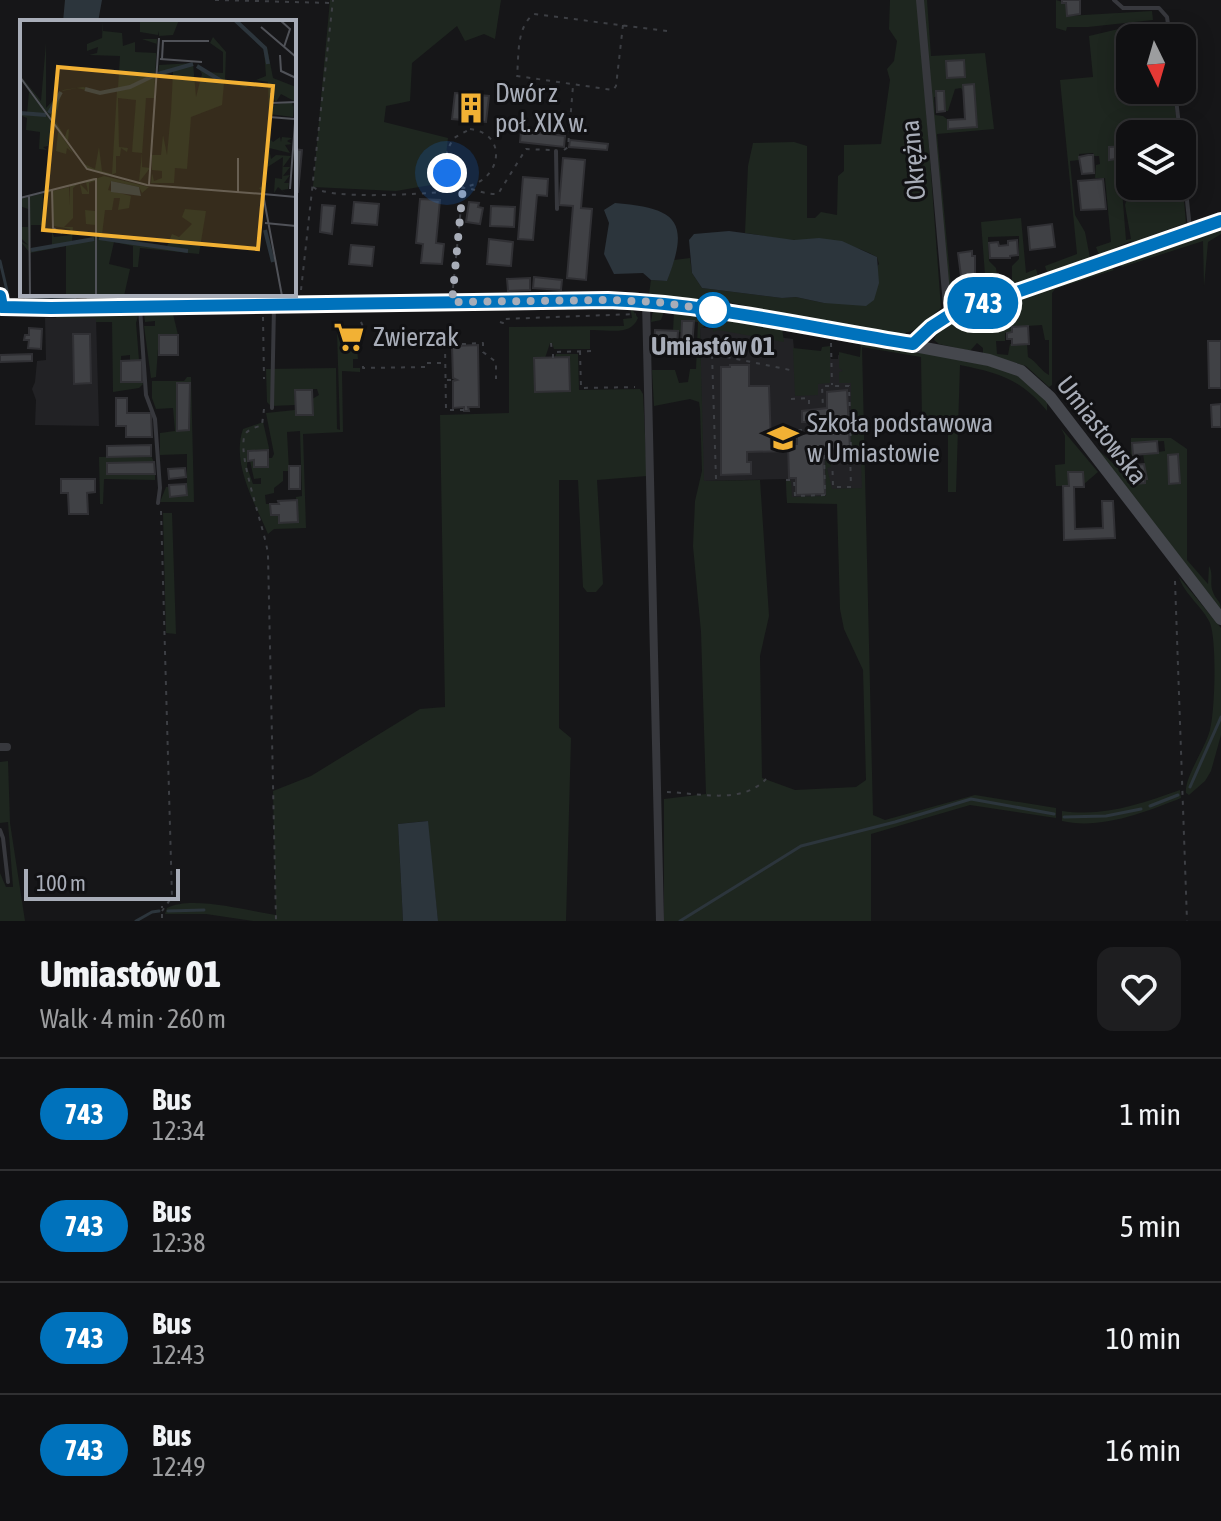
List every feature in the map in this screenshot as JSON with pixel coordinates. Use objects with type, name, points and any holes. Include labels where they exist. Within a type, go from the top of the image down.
[{"type":"main road","points":[[913,344],[948,316],[1221,221]]},
{"type":"main road","name":"Umiastowska","points":[[1,304],[140,306],[646,301],[754,316],[998,362],[1021,371],[1050,397],[1221,619]]},
{"type":"street","name":"Okrężna","points":[[920,0],[948,316]]},
{"type":"street","points":[[646,301],[660,921]]},
{"type":"lane","points":[[1114,0],[1123,8],[1159,8],[1167,17],[1168,24]]},
{"type":"lane","points":[[556,151],[557,209]]},
{"type":"lane","points":[[1187,200],[1190,231]]},
{"type":"lane","points":[[268,304],[272,408]]},
{"type":"lane","points":[[140,306],[146,395],[155,419],[160,488],[158,503]]},
{"type":"lane","points":[[0,830],[8,882]]},
{"type":"path","points":[[215,0],[333,1],[300,304]]},
{"type":"path","points":[[623,25],[613,90],[517,76],[520,38],[525,20],[534,14],[623,25],[667,31]]},
{"type":"path","points":[[313,187],[320,193],[338,195],[444,192],[463,187],[476,186],[485,180],[494,165],[492,140],[480,130],[461,132],[454,138],[446,152],[447,173],[463,187],[484,195],[498,194],[526,149],[563,151],[568,147],[573,85]]},
{"type":"path","points":[[452,302],[463,187]]},
{"type":"path","points":[[264,389],[268,304]]},
{"type":"path","points":[[500,322],[503,323],[503,319],[637,314]]},
{"type":"path","points":[[361,322],[364,329]]},
{"type":"path","points":[[484,335],[483,352],[496,362],[496,379]]},
{"type":"path","points":[[712,342],[716,479]]},
{"type":"path","points":[[834,342],[831,343],[835,392]]},
{"type":"path","points":[[439,349],[449,344],[483,343]]},
{"type":"path","points":[[551,343],[553,358]]},
{"type":"path","points":[[444,348],[446,410],[464,410]]},
{"type":"path","points":[[580,351],[581,388],[635,387]]},
{"type":"path","points":[[553,352],[594,351]]},
{"type":"path","points":[[712,354],[790,370]]},
{"type":"path","points":[[363,366],[426,367],[426,363],[445,363]]},
{"type":"path","points":[[445,380],[457,380]]},
{"type":"path","points":[[823,408],[822,386],[849,386],[851,487],[833,487],[832,450]]},
{"type":"path","points":[[791,399],[809,398],[809,410]]},
{"type":"path","points":[[265,403],[262,425],[247,431],[243,437],[250,486],[267,538],[276,921]]},
{"type":"path","points":[[786,442],[792,442],[792,430],[811,430],[811,434]]},
{"type":"path","points":[[786,480],[794,480],[795,496],[825,495],[824,450],[850,450]]},
{"type":"path","points":[[158,503],[161,512],[172,897],[162,911]]},
{"type":"path","points":[[1183,570],[1174,587],[1187,921]]},
{"type":"path","points":[[658,792],[731,796],[749,793],[766,779]]},
{"type":"path","points":[[162,906],[162,918]]},
{"type":"shaded area","points":[[65,0],[102,0],[98,20],[63,20]]},
{"type":"shaded area","points":[[330,0],[501,0],[495,39],[484,34],[465,41],[457,26],[412,63],[410,101],[386,106],[384,122],[448,138],[445,164],[431,185],[396,191],[313,187]]},
{"type":"shaded area","points":[[890,0],[918,0],[941,308],[917,329],[900,335],[713,299],[694,300],[649,294],[651,280],[667,281],[674,260],[690,258],[692,273],[702,288],[843,303],[879,264],[877,257],[847,245],[745,233],[748,166],[753,143],[794,142],[807,146],[807,218],[815,218],[821,212],[837,215],[838,176],[844,171],[844,145],[881,144],[890,80],[887,69],[894,61],[897,41],[889,29]]},
{"type":"shaded area","points":[[923,0],[927,0],[931,56],[985,53],[994,129],[937,134],[952,298],[986,288],[981,222],[1021,218],[1026,273],[1036,269],[1038,276],[1012,284],[1012,266],[1019,259],[1019,236],[988,237],[989,261],[996,268],[998,282],[1003,288],[961,303],[948,299]],"holes":[[[974,84],[977,127],[949,129],[948,120],[935,115],[936,91],[944,91],[945,111],[948,111],[955,89],[961,88],[964,94],[963,85]]]},
{"type":"shaded area","points":[[1056,0],[1066,3],[1067,16],[1152,11],[1153,20],[1067,27],[1066,31],[1056,28]]},
{"type":"shaded area","points":[[1116,30],[1116,104],[1175,104],[1176,120],[1116,120],[1116,147],[1109,148],[1109,159],[1116,159],[1116,200],[1123,200],[1126,240],[1131,239],[1127,200],[1184,200],[1186,223],[1099,255],[1096,247],[1111,242],[1105,178],[1095,178],[1096,165],[1100,164],[1099,156],[1079,154],[1079,160],[1070,161],[1075,215],[1085,232],[1090,258],[1047,272],[1045,266],[1077,254],[1060,80],[1093,77],[1089,36]]},
{"type":"shaded area","points":[[615,203],[652,209],[673,221],[678,244],[667,281],[651,280],[643,273],[614,274],[604,254],[609,223],[604,210]]},
{"type":"shaded area","points":[[1221,226],[1221,234],[1208,242],[1204,286],[1203,241],[1122,267],[1119,264]]},
{"type":"shaded area","points":[[729,231],[794,240],[819,238],[842,241],[877,257],[879,283],[874,300],[866,306],[702,288],[692,273],[689,240],[694,234]]},
{"type":"shaded area","points":[[1109,266],[1114,270],[1055,289],[1052,293],[1052,385],[1049,387],[1026,366],[983,353],[983,348],[977,343],[970,351],[934,340],[938,328],[952,320],[1073,278],[1082,278],[1082,275]],"holes":[[[1042,325],[1045,340],[1049,340],[1049,375],[1028,357],[1027,344],[1010,344],[1008,355],[997,354],[996,341],[1005,341],[1005,333],[1012,332],[1012,327]]]},
{"type":"shaded area","points":[[630,306],[638,318],[630,328],[590,330],[590,349],[554,349],[550,343],[545,358],[534,359],[536,392],[570,391],[569,357],[555,357],[556,354],[578,354],[579,390],[640,389],[643,394],[647,476],[597,480],[603,584],[596,592],[587,592],[583,587],[578,480],[559,480],[559,728],[571,738],[566,921],[438,921],[427,821],[398,824],[403,921],[253,921],[206,914],[165,914],[167,908],[178,904],[205,903],[276,915],[273,791],[311,776],[420,709],[445,707],[440,415],[509,413],[509,327],[624,326],[623,319],[632,318]]},
{"type":"shaded area","points":[[653,310],[693,312],[702,320],[704,327],[700,328],[704,481],[760,480],[769,616],[760,656],[762,778],[795,790],[856,787],[866,780],[863,670],[844,629],[840,609],[837,504],[787,503],[786,481],[791,481],[792,497],[826,496],[825,452],[831,451],[831,467],[827,468],[832,489],[862,488],[861,461],[851,461],[851,383],[839,383],[839,372],[843,371],[839,368],[839,352],[860,357],[861,342],[864,340],[1004,369],[1018,376],[1047,402],[1047,411],[1018,384],[960,365],[956,492],[948,492],[948,423],[922,420],[921,357],[862,347],[873,815],[885,820],[975,795],[1056,808],[1056,818],[970,805],[871,834],[871,921],[664,921],[664,799],[706,794],[701,632],[693,546],[695,501],[702,471],[700,409],[699,402],[690,399],[654,406],[652,370],[675,370],[679,383],[688,382],[690,369],[696,369],[698,322],[682,321],[681,332],[673,331],[674,312],[664,312],[661,320],[651,322]]},
{"type":"shaded area","points":[[135,313],[138,316],[139,360],[130,361],[130,355],[121,356],[121,382],[143,384],[139,388],[113,392],[112,322],[96,322],[96,318],[56,318],[57,314]]},
{"type":"shaded area","points":[[144,314],[173,314],[178,335],[159,335],[156,377],[151,378],[144,326],[155,326],[155,321],[145,322]]},
{"type":"shaded area","points":[[722,316],[759,324],[759,327],[782,328],[784,342],[718,330],[713,332],[714,318]]},
{"type":"shaded area","points":[[45,318],[96,318],[99,426],[35,425],[36,400],[32,389],[37,361],[46,360]]},
{"type":"shaded area","name":"Szkoła podstawowa w Umiastowie","points":[[700,327],[793,339],[794,350],[830,354],[831,359],[838,359],[838,355],[861,359],[865,500],[787,503],[786,479],[703,481]]},
{"type":"shaded area","points":[[343,329],[344,350],[357,350],[358,359],[353,359],[353,368],[360,368],[360,372],[342,371],[343,432],[303,434],[306,528],[274,529],[268,534],[242,469],[240,442],[243,429],[263,422],[269,448],[248,451],[247,467],[253,484],[261,484],[261,478],[254,479],[250,461],[254,460],[254,467],[267,467],[268,458],[274,454],[266,413],[295,410],[296,415],[312,415],[312,399],[319,395],[317,389],[295,390],[295,405],[271,406],[267,402],[266,369],[336,368],[337,429],[340,430],[337,331]],"holes":[[[300,431],[302,496],[296,497],[297,522],[279,523],[279,515],[271,515],[270,504],[266,504],[265,495],[274,493],[274,488],[283,481],[283,471],[289,471],[287,432]]]},
{"type":"shaded area","points":[[830,346],[830,383],[818,384],[818,395],[795,396],[793,348],[821,351],[822,347]]},
{"type":"shaded area","points":[[191,377],[194,502],[160,502],[166,487],[169,487],[170,496],[187,495],[187,454],[160,455],[160,433],[175,431],[173,408],[156,409],[152,398],[152,381],[184,381]]},
{"type":"shaded area","points":[[1061,428],[1098,472],[1084,484],[1083,472],[1069,472],[1069,486],[1056,486],[1055,465],[1065,464],[1065,436]]},
{"type":"shaded area","points":[[1131,438],[1171,438],[1187,449],[1187,560],[1208,584],[1209,566],[1212,589],[1221,610],[1094,446],[1130,479]],"holes":[[[1164,441],[1165,451],[1143,454],[1147,479],[1144,483],[1136,484],[1132,443]]]},
{"type":"shaded area","points":[[151,456],[154,462],[108,463],[108,474],[155,474],[155,480],[104,479],[103,504],[100,504],[99,457]]},
{"type":"shaded area","points":[[163,513],[172,513],[176,634],[166,633]]},
{"type":"shaded area","points":[[1179,577],[1221,628],[1221,735],[1211,771],[1189,795],[1186,793],[1188,780],[1210,730],[1214,660],[1210,623]]},
{"type":"shaded area","points":[[8,761],[10,823],[25,921],[0,921],[0,873],[6,887],[13,887],[8,822],[0,823],[0,762]]},
{"type":"shaded area","points":[[1180,790],[1181,798],[1123,818],[1092,823],[1062,821],[1062,811],[1108,811]]},
{"type":"shaded area","points":[[428,821],[438,921],[403,921],[398,824]]},
{"type":"building","points":[[1062,0],[1080,0],[1080,14],[1067,16],[1066,3]]},
{"type":"building","points":[[964,60],[965,77],[947,78],[946,61]]},
{"type":"building","points":[[974,84],[977,127],[948,129],[948,120],[965,119],[963,85]]},
{"type":"building","points":[[936,91],[944,91],[945,111],[937,112]]},
{"type":"building","name":"Dwór z poł. XIX w.","points":[[455,93],[489,96],[486,122],[452,119]]},
{"type":"building","points":[[521,131],[565,136],[564,147],[520,142]]},
{"type":"building","points":[[570,140],[608,144],[607,150],[569,147]]},
{"type":"building","points":[[1109,147],[1116,147],[1116,159],[1109,160]]},
{"type":"building","points":[[296,149],[302,150],[296,192]]},
{"type":"building","points":[[1093,155],[1094,173],[1082,174],[1079,157]]},
{"type":"building","points":[[563,158],[585,160],[581,208],[592,209],[586,280],[567,278],[573,206],[559,205]]},
{"type":"building","points":[[523,177],[548,179],[547,196],[537,195],[533,240],[518,239]]},
{"type":"building","points":[[1103,179],[1106,209],[1081,210],[1078,181]]},
{"type":"building","points":[[420,199],[440,200],[436,243],[444,244],[442,264],[421,263],[423,244],[416,243]]},
{"type":"building","points":[[354,202],[379,204],[377,225],[352,223]]},
{"type":"building","points":[[469,202],[479,203],[478,207],[483,208],[480,224],[466,222]]},
{"type":"building","points":[[322,205],[335,206],[332,234],[320,232]]},
{"type":"building","points":[[491,206],[515,207],[514,227],[490,226]]},
{"type":"building","points":[[1052,224],[1055,247],[1030,250],[1028,227]]},
{"type":"building","points":[[489,239],[513,242],[511,266],[487,264]]},
{"type":"building","points":[[1017,240],[1018,255],[990,258],[989,243],[998,242],[999,246]]},
{"type":"building","points":[[351,245],[374,247],[372,266],[349,264]]},
{"type":"building","points":[[972,251],[975,274],[961,276],[958,253]]},
{"type":"building","points":[[534,277],[562,280],[561,290],[533,288]]},
{"type":"building","points":[[530,278],[530,290],[508,291],[507,279]]},
{"type":"building","points":[[682,321],[694,321],[692,347],[681,346]]},
{"type":"building","points":[[1028,326],[1029,344],[1012,345],[1007,333],[1012,332],[1012,327]]},
{"type":"building","points":[[29,328],[42,329],[41,349],[28,348],[29,340],[24,340],[25,335],[29,335]]},
{"type":"building","points":[[356,328],[357,350],[343,350],[343,329]]},
{"type":"building","points":[[655,330],[678,331],[677,348],[654,347]]},
{"type":"building","points":[[73,334],[90,334],[91,383],[74,384]]},
{"type":"building","points":[[159,335],[178,335],[178,355],[159,355]]},
{"type":"building","points":[[1208,341],[1221,341],[1221,388],[1209,388]]},
{"type":"building","points":[[478,345],[479,407],[468,407],[469,411],[464,411],[464,407],[453,408],[453,381],[457,380],[453,378],[452,346]]},
{"type":"building","points":[[32,354],[32,361],[0,362],[0,355]]},
{"type":"building","points":[[569,357],[570,391],[535,392],[534,358]]},
{"type":"building","points":[[142,360],[142,382],[121,382],[121,361]]},
{"type":"building","points":[[749,365],[749,386],[769,386],[771,444],[788,444],[788,451],[747,452],[751,474],[721,475],[721,367]]},
{"type":"building","points":[[177,383],[190,383],[189,430],[177,431]]},
{"type":"building","points":[[295,390],[312,390],[313,415],[296,415]]},
{"type":"building","name":"Szkoła podstawowa w Umiastowie","points":[[847,390],[850,448],[823,449],[825,494],[796,495],[796,478],[789,478],[788,444],[797,444],[797,434],[822,434],[822,422],[802,422],[802,411],[827,408],[827,392]]},
{"type":"building","points":[[116,398],[127,398],[127,413],[151,413],[152,437],[126,437],[126,426],[116,426]]},
{"type":"building","points":[[1221,404],[1221,427],[1212,427],[1211,405]]},
{"type":"building","points":[[1157,441],[1158,453],[1133,455],[1132,443]]},
{"type":"building","points":[[151,445],[151,456],[107,457],[107,446]]},
{"type":"building","points":[[268,450],[268,467],[254,467],[254,460],[248,461],[248,451]]},
{"type":"building","points":[[1178,454],[1180,483],[1169,484],[1168,455]]},
{"type":"building","points":[[154,462],[155,474],[107,474],[107,463]]},
{"type":"building","points":[[1144,464],[1147,479],[1145,483],[1135,484],[1134,465]]},
{"type":"building","points":[[289,466],[300,466],[300,489],[289,489]]},
{"type":"building","points":[[185,468],[186,477],[169,479],[168,469]]},
{"type":"building","points":[[1068,472],[1083,472],[1084,487],[1074,487],[1075,529],[1103,528],[1102,501],[1113,501],[1115,538],[1064,540],[1063,486],[1069,486]]},
{"type":"building","points":[[61,479],[95,479],[95,492],[87,493],[88,514],[69,514],[68,493],[61,493]]},
{"type":"building","points":[[186,484],[187,495],[170,497],[169,485]]},
{"type":"building","points":[[297,500],[298,522],[279,523],[279,515],[271,515],[270,504]]},
{"type":"waterway","points":[[0,261],[8,295]]},
{"type":"waterway","points":[[88,298],[183,296]]},
{"type":"waterway","points":[[26,299],[75,298]]},
{"type":"waterway","points":[[1190,787],[1221,717]]},
{"type":"waterway","points":[[1150,806],[1178,795]]},
{"type":"waterway","points":[[680,921],[801,846],[971,799],[1054,814]]},
{"type":"waterway","points":[[1064,817],[1106,816],[1141,809]]},
{"type":"waterway","points":[[168,911],[204,910]]},
{"type":"waterway","points":[[136,921],[159,911]]},
{"type":"bus line","name":"743","points":[[0,296],[2,307],[51,308],[646,301],[913,344],[948,316],[1221,221]]},
{"type":"place","name":"Dwór z poł. XIX w.","points":[[471,108]]},
{"type":"place","name":"Umiastów 01","points":[[713,310]]},
{"type":"place","name":"Zwierzak","points":[[349,337]]},
{"type":"place","name":"Szkoła podstawowa w Umiastowie","points":[[783,438]]},
{"type":"route","points":[[447,173],[463,187],[452,302],[608,300],[657,302],[713,310]]}]
